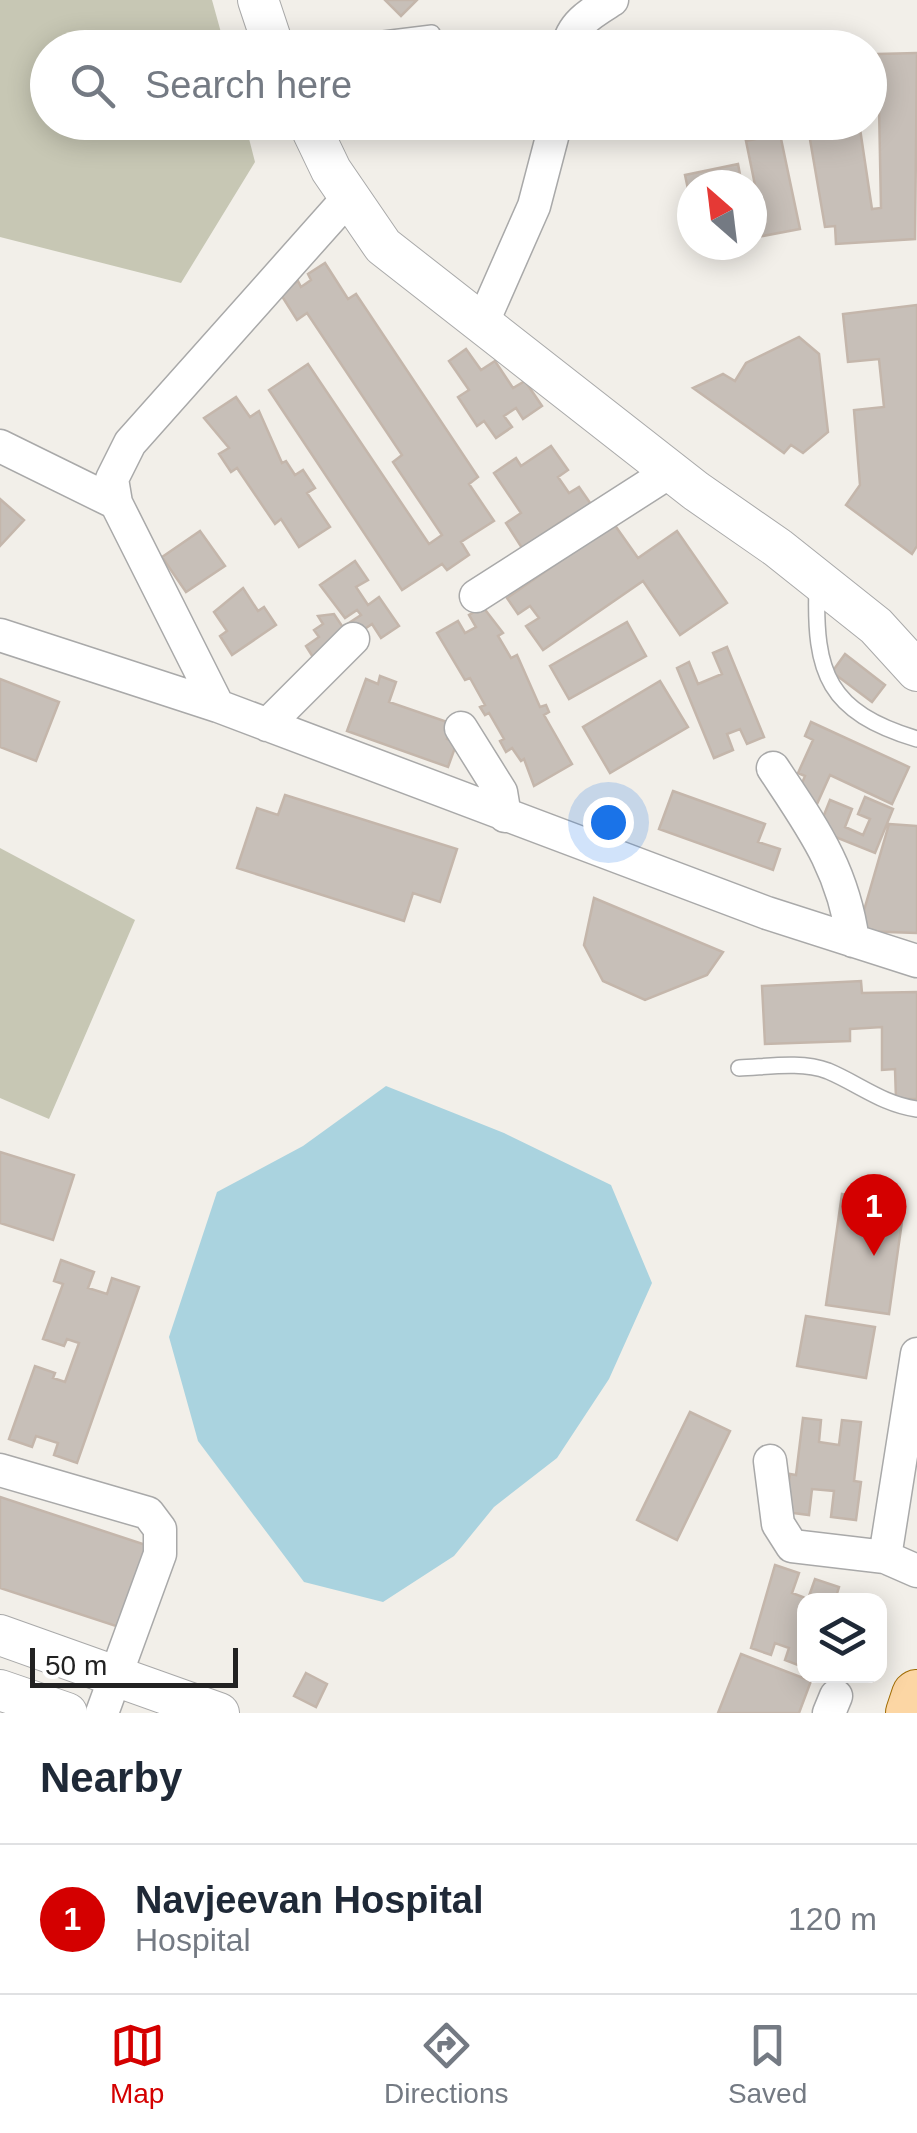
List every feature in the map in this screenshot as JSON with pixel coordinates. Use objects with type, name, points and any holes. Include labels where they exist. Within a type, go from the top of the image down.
[{"type":"main road","points":[[912,1713],[917,1695]]},
{"type":"street","points":[[258,0],[268,30]]},
{"type":"street","points":[[575,30],[586,17],[612,0]]},
{"type":"street","points":[[318,140],[349,197],[383,246],[876,626],[917,671]]},
{"type":"street","points":[[482,324],[534,206],[551,140]]},
{"type":"street","points":[[218,706],[116,503],[112,479],[130,444],[349,197]]},
{"type":"street","points":[[0,446],[116,503]]},
{"type":"street","points":[[476,596],[671,471]]},
{"type":"street","points":[[0,635],[218,706],[505,816],[917,962]]},
{"type":"street","points":[[267,725],[353,639]]},
{"type":"street","points":[[462,728],[502,792],[505,816]]},
{"type":"street","points":[[773,768],[828,852],[846,896],[852,941]]},
{"type":"street","points":[[885,1557],[917,1354]]},
{"type":"street","points":[[770,1461],[778,1524],[792,1546],[885,1557],[917,1571]]},
{"type":"street","points":[[0,1470],[148,1512],[160,1529],[160,1554],[107,1696]]},
{"type":"street","points":[[0,1635],[107,1696],[219,1713]]},
{"type":"street","points":[[0,1690],[67,1713]]},
{"type":"lane","points":[[817,582],[815,644],[840,699],[867,719],[917,739]]},
{"type":"lane","points":[[739,1068],[799,1066],[828,1071],[896,1106],[917,1109]]},
{"type":"shaded area","points":[[0,0],[212,0],[220,30],[30,30],[30,140],[249,140],[255,162],[181,283],[0,237]]},
{"type":"shaded area","points":[[0,848],[135,920],[49,1119],[0,1098]]},
{"type":"water","points":[[386,1086],[504,1133],[611,1185],[652,1283],[609,1379],[557,1458],[494,1507],[454,1556],[383,1602],[304,1582],[198,1441],[169,1337],[217,1192],[303,1146]]},
{"type":"building","points":[[385,0],[417,0],[401,16]]},
{"type":"building","points":[[917,53],[915,239],[836,244],[835,226],[825,227],[810,140],[862,140],[872,209],[881,208],[880,140],[887,140],[887,54]]},
{"type":"building","points":[[781,140],[800,229],[767,235],[767,170],[752,170],[746,141]]},
{"type":"building","points":[[738,164],[739,170],[709,170]]},
{"type":"building","points":[[325,263],[348,299],[356,294],[478,477],[469,484],[494,521],[461,542],[469,555],[447,570],[442,564],[402,590],[269,390],[308,364],[429,544],[442,535],[393,462],[402,455],[307,313],[297,320],[280,293],[298,281],[301,287],[311,280],[308,274]]},
{"type":"building","points":[[917,305],[917,546],[912,554],[846,505],[860,485],[854,410],[884,407],[879,359],[848,362],[843,314]]},
{"type":"building","points":[[799,337],[819,354],[828,432],[803,453],[791,445],[784,453],[693,388],[723,374],[735,381],[746,363]]},
{"type":"building","points":[[466,349],[481,370],[495,361],[513,388],[525,381],[542,406],[523,419],[516,408],[504,416],[512,427],[496,438],[484,421],[477,426],[458,397],[469,390],[449,361]]},
{"type":"building","points":[[236,397],[250,417],[259,411],[282,463],[286,461],[295,475],[303,470],[315,488],[307,493],[330,527],[299,547],[281,519],[275,524],[237,468],[231,472],[219,454],[229,448],[204,418]]},
{"type":"building","points":[[551,446],[568,470],[558,477],[569,493],[579,487],[595,510],[573,525],[568,517],[522,548],[506,523],[521,513],[494,473],[516,458],[521,466]]},
{"type":"building","points":[[0,499],[24,520],[0,546]]},
{"type":"building","points":[[614,524],[638,558],[677,531],[727,603],[680,635],[643,581],[543,650],[526,626],[539,618],[530,606],[518,614],[507,598]]},
{"type":"building","points":[[200,531],[225,566],[186,592],[162,557]]},
{"type":"building","points":[[355,561],[368,580],[356,587],[368,605],[379,597],[399,626],[381,638],[372,624],[316,662],[306,646],[319,637],[314,630],[323,624],[318,616],[334,614],[346,632],[352,628],[349,623],[361,615],[357,610],[345,618],[320,585]]},
{"type":"building","points":[[243,588],[258,611],[264,607],[276,625],[232,655],[220,636],[227,631],[214,612]]},
{"type":"building","points":[[483,607],[503,633],[498,636],[511,658],[517,655],[540,707],[546,705],[549,712],[544,715],[572,764],[534,786],[524,759],[521,761],[512,748],[506,752],[500,741],[504,739],[489,713],[485,715],[480,707],[485,705],[470,678],[465,680],[437,633],[458,621],[465,633],[476,627],[469,615]]},
{"type":"building","points":[[627,622],[646,656],[569,699],[550,666]]},
{"type":"building","points":[[727,647],[764,737],[747,744],[740,729],[727,734],[733,750],[714,758],[677,668],[689,662],[698,684],[722,674],[713,653]]},
{"type":"building","points":[[845,654],[885,685],[872,702],[832,672]]},
{"type":"building","points":[[380,676],[396,682],[389,702],[453,724],[447,739],[457,742],[448,767],[347,731],[366,679],[378,684]]},
{"type":"building","points":[[0,679],[59,702],[36,761],[0,747]]},
{"type":"building","points":[[660,681],[688,727],[610,773],[583,727]]},
{"type":"building","points":[[811,722],[909,767],[892,804],[830,775],[817,804],[797,795],[805,776],[798,773],[813,740],[805,736]]},
{"type":"building","points":[[673,791],[765,824],[758,842],[780,849],[773,870],[659,829]]},
{"type":"building","points":[[285,795],[457,849],[440,902],[413,893],[404,921],[237,868],[257,808],[278,815]]},
{"type":"building","points":[[865,797],[893,809],[875,853],[818,830],[830,800],[852,809],[845,827],[863,835],[870,819],[858,814]]},
{"type":"building","points":[[889,824],[917,826],[917,933],[858,931]]},
{"type":"building","points":[[594,898],[723,952],[707,975],[645,1000],[603,981],[584,945]]},
{"type":"building","points":[[861,981],[862,993],[917,992],[917,1099],[896,1099],[895,1069],[882,1070],[882,1027],[850,1029],[850,1041],[765,1044],[762,986]]},
{"type":"building","points":[[0,1152],[74,1175],[53,1240],[0,1223]]},
{"type":"building","points":[[842,1194],[904,1207],[889,1314],[826,1305]]},
{"type":"building","points":[[61,1260],[94,1272],[88,1288],[107,1294],[112,1278],[139,1287],[77,1463],[54,1455],[58,1443],[36,1436],[32,1447],[9,1439],[35,1366],[55,1373],[53,1378],[65,1382],[79,1343],[67,1339],[64,1346],[43,1339],[63,1284],[54,1281]]},
{"type":"building","points":[[806,1316],[875,1327],[866,1378],[797,1366]]},
{"type":"building","points":[[690,1412],[730,1431],[677,1540],[637,1520]]},
{"type":"building","points":[[803,1418],[821,1420],[819,1442],[839,1445],[842,1420],[861,1422],[854,1481],[861,1482],[856,1520],[831,1517],[834,1491],[812,1489],[809,1515],[785,1512],[790,1474],[796,1475]]},
{"type":"building","points":[[0,1497],[149,1546],[122,1628],[0,1588]]},
{"type":"building","points":[[775,1565],[799,1573],[792,1593],[797,1595],[797,1665],[785,1660],[789,1648],[775,1643],[771,1655],[751,1648]]},
{"type":"building","points":[[815,1579],[839,1587],[837,1593],[810,1593]]},
{"type":"building","points":[[741,1654],[797,1676],[797,1683],[810,1683],[799,1713],[718,1713]]},
{"type":"building","points":[[306,1673],[327,1684],[316,1707],[294,1696]]},
{"type":"place","name":"Navjeevan Hospital","points":[[874,1256]]}]
